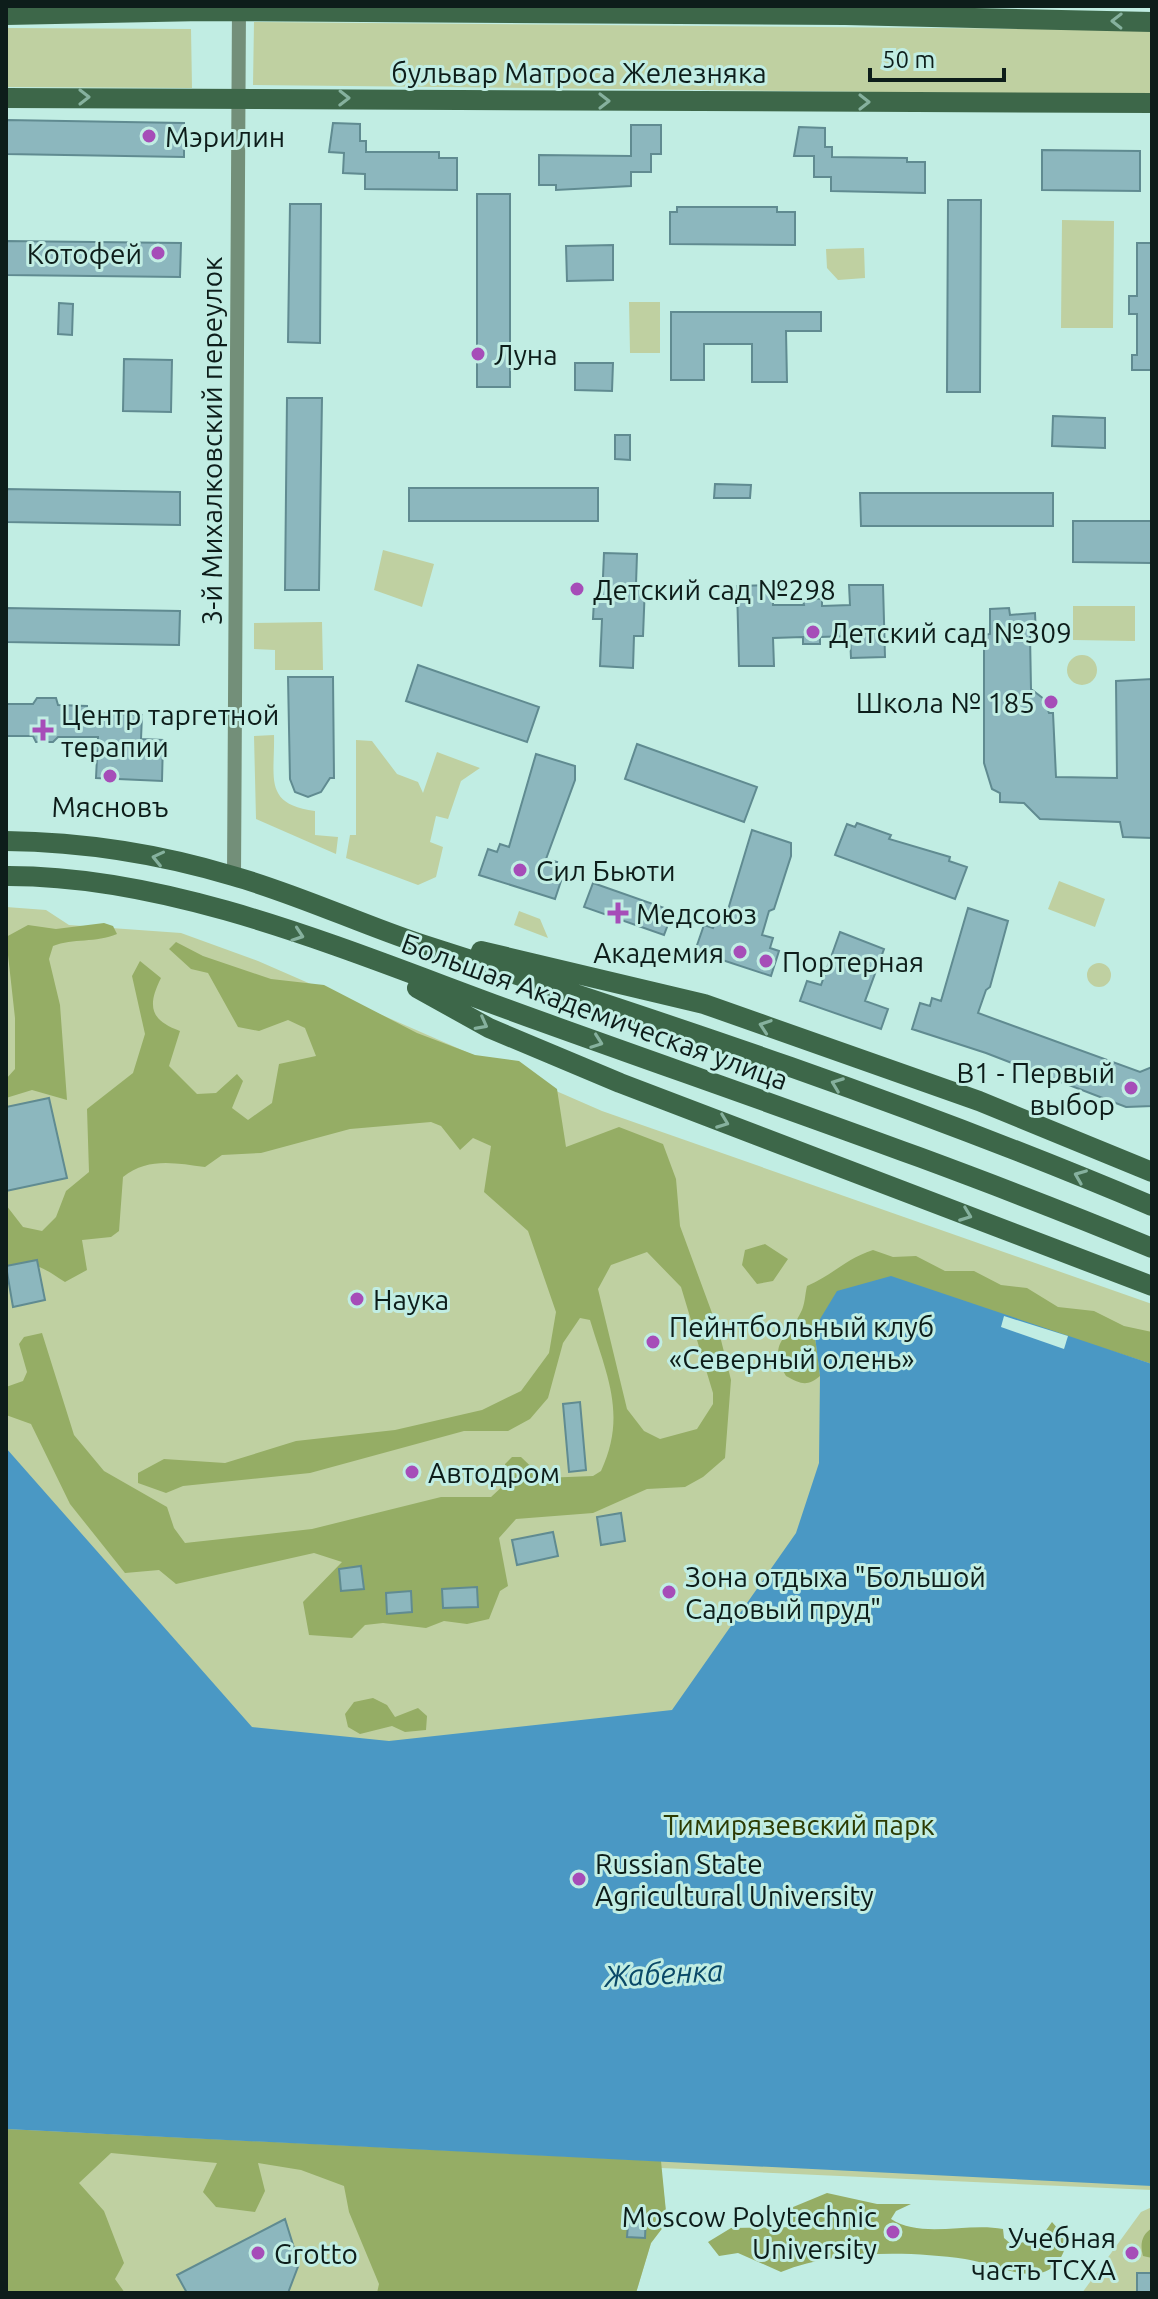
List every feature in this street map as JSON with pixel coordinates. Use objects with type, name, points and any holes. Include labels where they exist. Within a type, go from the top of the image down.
[{"type":"main road","name":"бульвар Матроса Железняка","points":[[6,15],[239,10],[845,15],[1152,22]]},
{"type":"main road","name":"бульвар Матроса Железняка","points":[[6,98],[1152,103]]},
{"type":"main road","name":"Большая Академическая улица","points":[[6,841],[45,841],[128,851],[234,876],[361,924],[808,1074],[1152,1206]]},
{"type":"main road","name":"Большая Академическая улица","points":[[6,876],[127,888],[231,911],[1065,1212],[1152,1248]]},
{"type":"main road","points":[[361,924],[704,1004],[979,1101],[1152,1172]]},
{"type":"main road","points":[[365,959],[489,1028],[620,1083],[1152,1286]]},
{"type":"street","name":"3-й Михалковский переулок","points":[[234,876],[239,10]]},
{"type":"green space","points":[[254,22],[1152,30],[1152,95],[253,85]]},
{"type":"green space","points":[[6,28],[191,29],[192,88],[6,87]]},
{"type":"green space","points":[[1062,220],[1114,221],[1113,328],[1061,328]]},
{"type":"green space","points":[[864,248],[865,278],[838,280],[827,268],[826,249]]},
{"type":"green space","points":[[629,302],[660,302],[660,353],[630,353]]},
{"type":"green space","points":[[383,550],[434,564],[422,607],[374,590]]},
{"type":"green space","points":[[1073,606],[1135,606],[1135,641],[1073,640]]},
{"type":"green space","points":[[322,622],[323,670],[275,670],[275,650],[254,649],[254,623]]},
{"type":"green space","points":[[1082,655],[1093,659],[1097,670],[1093,681],[1082,685],[1071,681],[1067,670],[1071,659]]},
{"type":"green space","points":[[274,735],[274,776],[279,795],[298,807],[315,811],[315,835],[338,837],[336,854],[256,819],[254,736]]},
{"type":"green space","points":[[356,740],[372,741],[397,774],[418,782],[423,793],[437,752],[480,768],[461,781],[448,819],[436,816],[430,842],[443,847],[436,877],[418,885],[346,858],[350,835],[356,835]]},
{"type":"green space","points":[[1059,881],[1105,899],[1095,927],[1048,909]]},
{"type":"green space","name":"Тимирязевский парк","points":[[6,907],[46,910],[69,925],[181,933],[258,961],[602,1111],[1152,1304],[1152,2190],[661,2168],[667,2222],[651,2243],[636,2293],[6,2293]]},
{"type":"green space","points":[[519,911],[540,919],[548,938],[514,925]]},
{"type":"green space","points":[[104,923],[113,926],[117,934],[53,946],[49,959],[60,1005],[67,1100],[32,1090],[6,1098],[6,1079],[15,1069],[15,1018],[6,937],[28,925],[56,929]]},
{"type":"green space","points":[[176,942],[203,956],[271,979],[324,985],[417,1033],[475,1055],[519,1061],[557,1089],[566,1147],[619,1127],[663,1144],[676,1179],[680,1226],[719,1332],[731,1380],[725,1458],[703,1477],[685,1487],[647,1489],[593,1513],[516,1519],[499,1538],[508,1586],[500,1591],[489,1619],[467,1624],[444,1621],[426,1628],[383,1623],[365,1625],[352,1638],[309,1635],[303,1602],[342,1562],[314,1553],[176,1584],[159,1570],[125,1573],[70,1504],[31,1424],[6,1415],[6,1387],[23,1381],[27,1372],[19,1344],[24,1337],[42,1333],[74,1435],[104,1471],[167,1507],[174,1528],[185,1543],[312,1529],[441,1497],[491,1497],[505,1484],[505,1464],[512,1457],[521,1457],[543,1478],[593,1476],[601,1471],[613,1432],[608,1378],[590,1320],[580,1318],[563,1343],[548,1398],[530,1419],[508,1431],[464,1431],[310,1473],[183,1486],[166,1493],[138,1483],[138,1473],[164,1459],[225,1463],[296,1441],[395,1430],[482,1410],[521,1391],[549,1353],[556,1312],[528,1231],[484,1192],[491,1146],[473,1138],[460,1150],[441,1126],[431,1122],[350,1129],[261,1153],[222,1155],[205,1167],[162,1163],[142,1166],[123,1177],[119,1231],[111,1237],[82,1240],[87,1270],[65,1282],[37,1266],[23,1265],[6,1271],[6,1205],[23,1227],[42,1231],[56,1217],[66,1191],[89,1172],[87,1109],[133,1073],[145,1034],[132,976],[140,961],[161,978],[153,1004],[157,1017],[180,1031],[169,1066],[197,1094],[216,1093],[237,1074],[243,1081],[232,1108],[248,1120],[272,1103],[279,1064],[316,1056],[305,1028],[288,1020],[259,1031],[238,1027],[208,973],[191,969],[169,949]],"holes":[[[647,1252],[681,1287],[713,1393],[713,1404],[697,1429],[660,1439],[644,1431],[627,1409],[598,1289],[611,1265]]]},
{"type":"green space","points":[[1099,963],[1107,967],[1111,975],[1107,983],[1099,987],[1091,983],[1087,975],[1091,967]]},
{"type":"green space","points":[[765,1244],[788,1259],[773,1281],[757,1284],[742,1265],[745,1250]]},
{"type":"green space","points":[[873,1250],[893,1257],[916,1256],[945,1271],[974,1271],[1001,1285],[1027,1288],[1058,1307],[1094,1311],[1124,1326],[1152,1332],[1152,1364],[1004,1316],[814,1329],[820,1376],[804,1383],[786,1376],[780,1365],[779,1348],[802,1309],[807,1286]]},
{"type":"green space","points":[[373,1698],[387,1705],[395,1717],[418,1708],[427,1716],[426,1730],[405,1732],[392,1726],[360,1734],[348,1727],[345,1714],[354,1702]]},
{"type":"green space","points":[[6,2129],[661,2161],[667,2222],[651,2243],[636,2293],[377,2293],[379,2284],[349,2212],[344,2186],[301,2170],[258,2163],[265,2191],[255,2212],[216,2207],[203,2192],[217,2163],[111,2153],[79,2183],[104,2211],[124,2263],[115,2279],[125,2293],[6,2293]]},
{"type":"green space","points":[[827,2193],[877,2204],[911,2204],[896,2211],[891,2219],[916,2228],[1003,2229],[1004,2238],[1011,2244],[1039,2240],[1052,2222],[1067,2239],[1063,2252],[1052,2268],[1031,2274],[965,2259],[896,2254],[848,2256],[781,2272],[738,2253],[719,2256],[708,2242],[731,2228],[799,2227],[781,2212]]},
{"type":"green space","name":"Учебная часть ТСХА","points":[[1152,2207],[1152,2293],[1082,2293],[1141,2212]]},
{"type":"green space","points":[[1152,2228],[1152,2258],[1143,2256],[1142,2240]]},
{"type":"water","name":"Тимирязевский парк","points":[[891,1276],[1152,1364],[1152,2186],[6,2129],[6,1448],[252,1727],[389,1741],[672,1710],[796,1533],[819,1463],[820,1376],[814,1329],[837,1291]]},
{"type":"pier","points":[[1004,1316],[1068,1336],[1064,1349],[1001,1327]]},
{"type":"building","points":[[6,120],[184,123],[184,157],[6,154]]},
{"type":"building","points":[[333,123],[360,124],[360,141],[366,141],[366,152],[439,152],[439,158],[457,158],[457,190],[365,189],[365,174],[343,173],[344,153],[329,152]]},
{"type":"building","points":[[631,125],[661,125],[661,154],[651,154],[651,172],[631,172],[631,186],[556,190],[556,185],[539,185],[539,155],[631,156]]},
{"type":"building","points":[[799,127],[825,128],[825,147],[832,147],[832,157],[907,158],[907,162],[925,162],[925,193],[831,191],[831,177],[814,177],[814,156],[794,156]]},
{"type":"building","points":[[1042,150],[1140,151],[1140,191],[1042,190]]},
{"type":"building","points":[[477,194],[510,194],[510,387],[477,387]]},
{"type":"building","points":[[948,200],[981,200],[980,392],[947,392]]},
{"type":"building","points":[[290,204],[321,204],[320,343],[288,342]]},
{"type":"building","points":[[677,207],[777,207],[777,212],[795,212],[795,245],[670,244],[670,212],[677,212]]},
{"type":"building","points":[[6,241],[181,243],[180,277],[6,275]]},
{"type":"building","points":[[1137,243],[1152,243],[1152,370],[1132,370],[1132,355],[1137,355],[1137,314],[1129,314],[1129,296],[1137,296]]},
{"type":"building","points":[[613,245],[613,280],[567,281],[566,246]]},
{"type":"building","points":[[59,303],[73,304],[72,335],[58,334]]},
{"type":"building","points":[[671,312],[821,312],[821,331],[786,331],[787,382],[752,382],[752,344],[704,344],[704,380],[671,380]]},
{"type":"building","points":[[124,359],[172,360],[171,412],[123,411]]},
{"type":"building","points":[[575,363],[613,363],[612,391],[575,390]]},
{"type":"building","points":[[287,398],[322,398],[319,590],[285,590]]},
{"type":"building","points":[[1053,416],[1105,418],[1105,448],[1052,446]]},
{"type":"building","points":[[615,435],[630,435],[630,460],[615,459]]},
{"type":"building","points":[[715,484],[751,485],[750,498],[714,498]]},
{"type":"building","points":[[409,488],[598,488],[598,521],[409,521]]},
{"type":"building","points":[[6,489],[180,492],[180,525],[6,522]]},
{"type":"building","points":[[860,493],[1053,493],[1053,526],[861,526]]},
{"type":"building","points":[[1073,521],[1152,521],[1152,563],[1073,562]]},
{"type":"building","points":[[604,553],[637,554],[636,585],[645,585],[643,636],[634,636],[633,668],[600,666],[602,619],[593,619],[594,600],[602,600]]},
{"type":"building","points":[[773,585],[773,605],[804,605],[803,599],[822,599],[822,606],[850,605],[849,585],[883,585],[885,657],[851,658],[850,636],[820,637],[820,644],[803,644],[803,637],[773,638],[774,666],[739,666],[737,586]]},
{"type":"building","points":[[6,608],[180,611],[179,645],[6,642]]},
{"type":"building","points":[[1009,608],[1010,615],[1035,613],[1036,635],[1030,635],[1031,689],[1044,699],[1049,713],[1053,713],[1056,777],[1117,778],[1116,681],[1152,679],[1152,838],[1123,837],[1120,822],[1040,819],[1024,803],[1000,802],[1000,793],[992,789],[984,763],[984,635],[990,634],[990,609]]},
{"type":"building","points":[[418,665],[539,707],[527,742],[406,701]]},
{"type":"building","points":[[288,677],[333,677],[334,778],[330,778],[321,792],[308,797],[295,792],[290,779]]},
{"type":"building","points":[[37,698],[56,698],[58,705],[87,706],[87,713],[142,715],[141,739],[163,740],[162,781],[96,778],[98,737],[58,737],[53,742],[36,742],[33,736],[6,736],[6,704],[33,704]]},
{"type":"building","points":[[637,744],[757,787],[744,822],[625,779]]},
{"type":"building","points":[[536,754],[575,766],[575,780],[546,859],[557,862],[554,872],[563,875],[555,899],[479,875],[488,849],[497,852],[500,844],[509,847]]},
{"type":"building","points":[[857,823],[891,835],[889,839],[950,857],[949,861],[967,867],[955,899],[835,855],[847,824],[855,827]]},
{"type":"building","points":[[752,830],[791,843],[791,856],[762,935],[773,938],[770,948],[779,951],[771,976],[695,951],[704,925],[713,928],[716,920],[724,923]]},
{"type":"building","points":[[593,883],[673,911],[664,935],[584,907]]},
{"type":"building","points":[[968,908],[1008,921],[990,987],[978,1013],[1140,1072],[1152,1067],[1152,1106],[1126,1107],[986,1053],[912,1029],[920,1003],[930,1006],[932,998],[941,1001]]},
{"type":"building","points":[[840,932],[884,949],[865,1001],[888,1009],[881,1029],[800,1001],[807,981],[821,985]]},
{"type":"building","points":[[49,1098],[67,1178],[6,1191],[6,1107]]},
{"type":"building","points":[[37,1260],[45,1300],[13,1307],[6,1266]]},
{"type":"building","points":[[580,1402],[586,1470],[569,1472],[563,1404]]},
{"type":"building","points":[[621,1513],[625,1541],[601,1545],[597,1517]]},
{"type":"building","points":[[553,1532],[558,1556],[517,1565],[512,1540]]},
{"type":"building","points":[[361,1566],[364,1589],[341,1591],[339,1569]]},
{"type":"building","points":[[477,1587],[478,1607],[443,1608],[442,1589]]},
{"type":"building","points":[[411,1591],[412,1612],[387,1614],[386,1593]]},
{"type":"building","points":[[629,2213],[646,2215],[645,2238],[627,2237]]},
{"type":"building","name":"Grotto","points":[[285,2219],[299,2264],[288,2293],[187,2293],[177,2275]]},
{"type":"building","points":[[1137,2273],[1152,2273],[1152,2293],[1137,2293]]},
{"type":"place","name":"Мэрилин","points":[[149,136]]},
{"type":"place","name":"Котофей","points":[[158,253]]},
{"type":"place","name":"Луна","points":[[478,354]]},
{"type":"place","name":"Детский сад №298","points":[[577,589]]},
{"type":"place","name":"Детский сад №309","points":[[813,632]]},
{"type":"place","name":"Школа № 185","points":[[1051,702]]},
{"type":"place","name":"Центр таргетной терапии","points":[[43,730]]},
{"type":"place","name":"Мясновъ","points":[[110,776]]},
{"type":"place","name":"Сил Бьюти","points":[[520,870]]},
{"type":"place","name":"Медсоюз","points":[[618,913]]},
{"type":"place","name":"Академия","points":[[740,952]]},
{"type":"place","name":"Портерная","points":[[766,961]]},
{"type":"place","name":"В1 - Первый выбор","points":[[1131,1088]]},
{"type":"place","name":"Наука","points":[[357,1299]]},
{"type":"place","name":"Пейнтбольный клуб «Северный олень»","points":[[653,1342]]},
{"type":"place","name":"Автодром","points":[[412,1472]]},
{"type":"place","name":"Зона отдыха \"Большой Садовый пруд\"","points":[[669,1592]]},
{"type":"place","name":"Russian State Agricultural University","points":[[579,1879]]},
{"type":"place","name":"Moscow Polytechnic University","points":[[893,2232]]},
{"type":"place","name":"Grotto","points":[[258,2253]]},
{"type":"place","name":"Учебная часть ТСХА","points":[[1132,2253]]},
{"type":"water label","name":"Жабенка","points":[[664,1973]]}]
